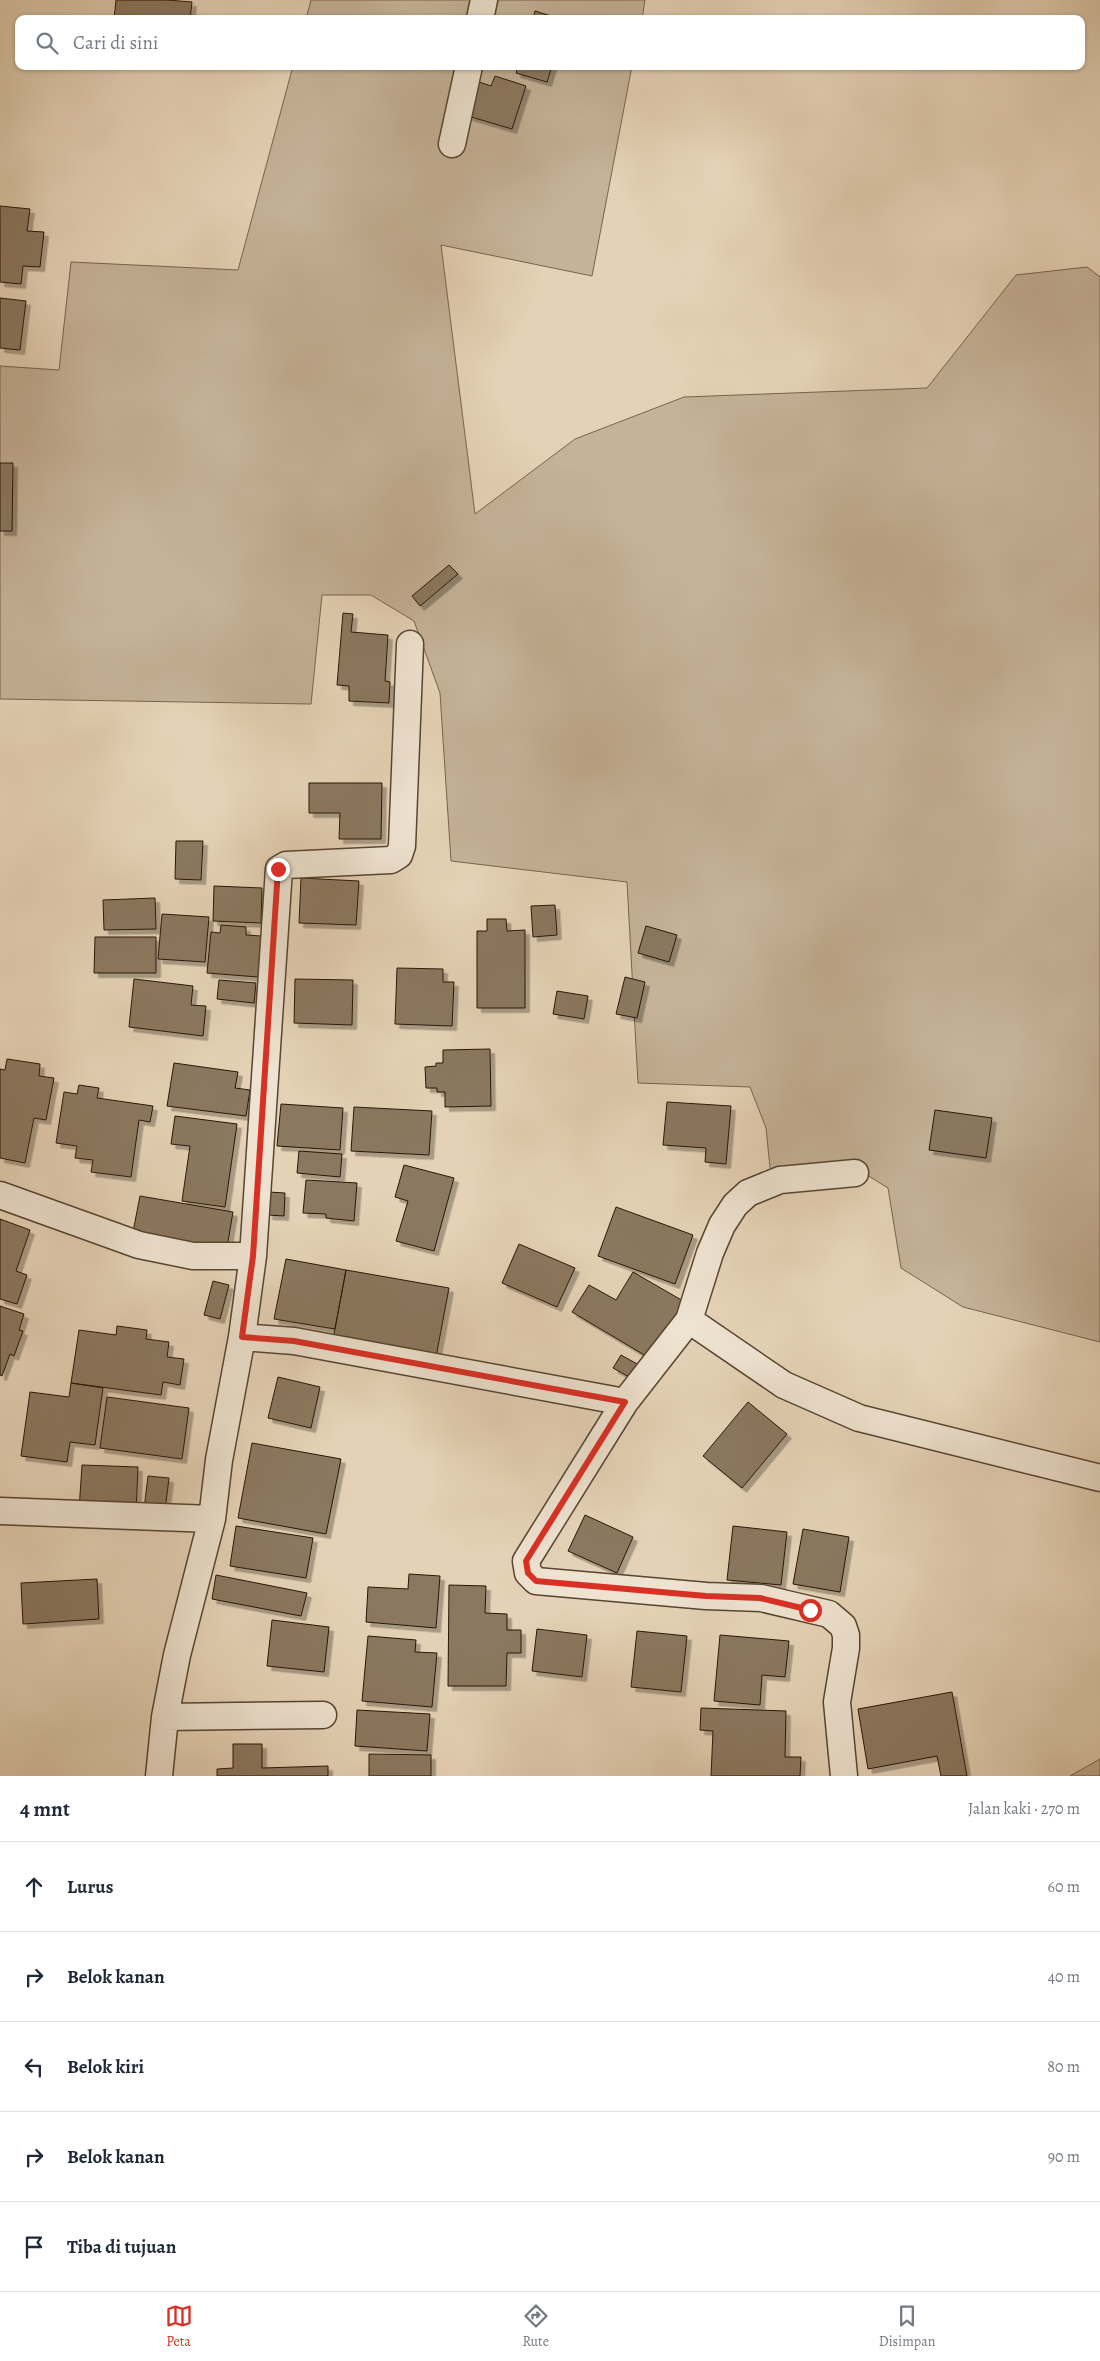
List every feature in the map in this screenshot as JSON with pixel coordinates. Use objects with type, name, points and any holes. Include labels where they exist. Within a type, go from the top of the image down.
[{"type":"street","points":[[481,15],[484,0]]},
{"type":"street","points":[[452,144],[468,70]]},
{"type":"street","points":[[159,1776],[165,1717],[177,1655],[212,1519],[219,1460],[242,1337],[253,1256],[278,869],[286,865],[391,860],[399,855],[402,846],[410,644]]},
{"type":"street","points":[[844,1776],[837,1702],[846,1648],[846,1635],[843,1626],[829,1614],[760,1598],[706,1596],[536,1581],[528,1573],[526,1561],[625,1402],[689,1320],[710,1253],[722,1225],[735,1205],[748,1193],[780,1180],[855,1173]]},
{"type":"street","points":[[0,1195],[139,1245],[193,1256],[253,1256]]},
{"type":"street","points":[[689,1320],[784,1385],[859,1418],[1100,1478]]},
{"type":"street","points":[[242,1337],[294,1341],[625,1402]]},
{"type":"street","points":[[0,1511],[212,1519]]},
{"type":"street","points":[[165,1717],[323,1715]]},
{"type":"shaded area","points":[[311,0],[645,0],[643,15],[307,15]]},
{"type":"shaded area","points":[[292,70],[631,70],[592,276],[441,245],[475,514],[575,439],[684,397],[927,388],[1016,275],[1087,267],[1100,277],[1100,1342],[963,1307],[901,1268],[888,1188],[849,1164],[771,1177],[766,1128],[750,1087],[638,1083],[627,882],[451,861],[440,693],[414,621],[371,595],[322,595],[311,704],[0,699],[0,366],[59,370],[71,262],[238,270]]},
{"type":"shaded area","points":[[1100,1759],[1100,1776],[1070,1776]]},
{"type":"building","points":[[116,0],[192,2],[190,15],[114,15]]},
{"type":"building","points":[[535,11],[548,15],[534,15]]},
{"type":"building","points":[[517,70],[551,70],[547,82],[516,73]]},
{"type":"building","points":[[495,76],[526,86],[512,129],[468,116],[479,82],[491,86]]},
{"type":"building","points":[[0,206],[30,209],[27,231],[44,232],[40,267],[23,266],[21,284],[0,282]]},
{"type":"building","points":[[0,298],[26,301],[20,350],[0,348]]},
{"type":"building","points":[[0,463],[13,463],[12,531],[0,531]]},
{"type":"building","points":[[449,565],[458,574],[420,606],[412,596]]},
{"type":"building","points":[[343,613],[353,614],[351,632],[388,635],[385,681],[390,682],[389,703],[349,701],[349,686],[337,685]]},
{"type":"building","points":[[309,783],[382,783],[381,839],[339,839],[340,813],[309,813]]},
{"type":"building","points":[[176,841],[203,841],[201,880],[175,879]]},
{"type":"building","points":[[301,878],[359,881],[356,925],[299,923]]},
{"type":"building","points":[[214,886],[262,888],[261,923],[213,921]]},
{"type":"building","points":[[155,898],[156,929],[104,930],[103,900]]},
{"type":"building","points":[[555,905],[557,935],[533,937],[531,906]]},
{"type":"building","points":[[162,914],[209,917],[205,962],[158,959]]},
{"type":"building","points":[[487,919],[506,919],[507,931],[525,930],[525,1008],[477,1008],[477,931],[487,931]]},
{"type":"building","points":[[221,925],[246,927],[246,935],[261,936],[258,977],[207,973],[211,932],[220,933]]},
{"type":"building","points":[[646,926],[677,935],[669,962],[638,953]]},
{"type":"building","points":[[95,937],[156,937],[156,973],[94,973]]},
{"type":"building","points":[[397,968],[443,969],[443,982],[454,982],[452,1026],[395,1024]]},
{"type":"building","points":[[625,977],[645,982],[637,1018],[616,1014]]},
{"type":"building","points":[[134,979],[193,986],[191,1005],[206,1006],[203,1036],[129,1027]]},
{"type":"building","points":[[295,979],[353,980],[352,1025],[294,1023]]},
{"type":"building","points":[[219,980],[256,983],[254,1003],[217,999]]},
{"type":"building","points":[[557,991],[588,996],[584,1019],[553,1014]]},
{"type":"building","points":[[490,1049],[491,1106],[445,1107],[445,1092],[437,1092],[437,1088],[426,1088],[425,1067],[436,1066],[436,1063],[443,1063],[443,1050]]},
{"type":"building","points":[[7,1059],[40,1064],[39,1076],[54,1078],[46,1120],[34,1118],[25,1163],[0,1158],[0,1069],[5,1070]]},
{"type":"building","points":[[174,1063],[238,1072],[235,1088],[250,1090],[246,1116],[167,1106]]},
{"type":"building","points":[[79,1085],[99,1088],[97,1098],[153,1106],[150,1122],[139,1120],[131,1177],[91,1172],[93,1160],[75,1158],[77,1146],[56,1143],[64,1092],[77,1094]]},
{"type":"building","points":[[667,1102],[731,1106],[726,1164],[705,1162],[706,1148],[663,1145]]},
{"type":"building","points":[[281,1104],[343,1108],[340,1150],[277,1146]]},
{"type":"building","points":[[354,1107],[432,1111],[429,1155],[351,1151]]},
{"type":"building","points":[[935,1110],[992,1118],[986,1158],[929,1150]]},
{"type":"building","points":[[175,1116],[237,1124],[225,1207],[182,1201],[190,1146],[171,1144]]},
{"type":"building","points":[[299,1151],[342,1154],[340,1177],[297,1173]]},
{"type":"building","points":[[404,1165],[454,1178],[434,1251],[396,1241],[408,1201],[395,1197]]},
{"type":"building","points":[[306,1180],[357,1183],[354,1221],[326,1218],[326,1214],[303,1213]]},
{"type":"building","points":[[269,1192],[285,1193],[284,1216],[268,1215]]},
{"type":"building","points":[[140,1196],[233,1212],[226,1253],[132,1237]]},
{"type":"building","points":[[616,1207],[693,1235],[675,1284],[598,1256]]},
{"type":"building","points":[[0,1219],[30,1230],[16,1271],[27,1275],[17,1304],[0,1299]]},
{"type":"building","points":[[519,1244],[575,1268],[557,1307],[502,1283]]},
{"type":"building","points":[[286,1259],[346,1270],[335,1329],[274,1319]]},
{"type":"building","points":[[346,1270],[449,1288],[436,1357],[333,1339]]},
{"type":"building","points":[[633,1272],[690,1305],[665,1346],[656,1340],[646,1356],[572,1312],[589,1285],[616,1300]]},
{"type":"building","points":[[213,1281],[229,1285],[220,1319],[204,1315]]},
{"type":"building","points":[[0,1306],[24,1314],[19,1330],[23,1331],[14,1356],[10,1354],[2,1376],[0,1375]]},
{"type":"building","points":[[117,1326],[147,1330],[146,1339],[169,1342],[167,1357],[184,1359],[180,1385],[163,1382],[161,1395],[71,1383],[79,1330],[116,1335]]},
{"type":"building","points":[[621,1355],[639,1365],[631,1378],[613,1368]]},
{"type":"building","points":[[278,1377],[320,1387],[311,1428],[268,1418]]},
{"type":"building","points":[[71,1383],[103,1388],[95,1445],[70,1442],[67,1462],[21,1456],[30,1392],[69,1397]]},
{"type":"building","points":[[107,1397],[189,1408],[182,1459],[100,1448]]},
{"type":"building","points":[[748,1402],[787,1434],[742,1488],[703,1456]]},
{"type":"building","points":[[252,1443],[341,1459],[326,1534],[238,1518]]},
{"type":"building","points":[[82,1465],[138,1467],[136,1512],[79,1510]]},
{"type":"building","points":[[148,1476],[169,1478],[165,1511],[144,1509]]},
{"type":"building","points":[[585,1515],[633,1537],[617,1573],[568,1551]]},
{"type":"building","points":[[236,1526],[313,1538],[306,1578],[230,1566]]},
{"type":"building","points":[[733,1526],[787,1532],[781,1585],[727,1580]]},
{"type":"building","points":[[803,1529],[849,1537],[840,1592],[793,1584]]},
{"type":"building","points":[[409,1574],[440,1576],[436,1628],[366,1622],[368,1587],[408,1589]]},
{"type":"building","points":[[216,1575],[307,1593],[301,1616],[212,1599]]},
{"type":"building","points":[[97,1579],[99,1619],[23,1624],[21,1583]]},
{"type":"building","points":[[449,1585],[486,1586],[485,1613],[507,1614],[507,1630],[521,1630],[521,1653],[507,1653],[506,1686],[448,1686]]},
{"type":"building","points":[[272,1620],[329,1627],[324,1672],[267,1666]]},
{"type":"building","points":[[537,1629],[587,1635],[582,1677],[532,1671]]},
{"type":"building","points":[[637,1631],[687,1636],[681,1692],[631,1687]]},
{"type":"building","points":[[720,1635],[789,1641],[785,1677],[762,1675],[760,1705],[714,1701]]},
{"type":"building","points":[[368,1636],[416,1640],[415,1652],[437,1653],[432,1707],[362,1701]]},
{"type":"building","points":[[952,1692],[967,1776],[941,1776],[937,1756],[868,1769],[858,1709]]},
{"type":"building","points":[[701,1708],[786,1711],[785,1757],[801,1757],[800,1776],[711,1776],[713,1731],[700,1730]]},
{"type":"building","points":[[357,1710],[430,1714],[427,1751],[355,1746]]},
{"type":"building","points":[[233,1744],[262,1744],[262,1768],[328,1766],[328,1776],[217,1776],[217,1769],[233,1768]]},
{"type":"building","points":[[369,1754],[431,1755],[431,1776],[369,1776]]},
{"type":"route","points":[[278,869],[253,1256],[242,1337],[294,1341],[451,1372],[625,1402],[526,1561],[528,1573],[536,1581],[706,1596],[760,1598],[810,1610]]}]
